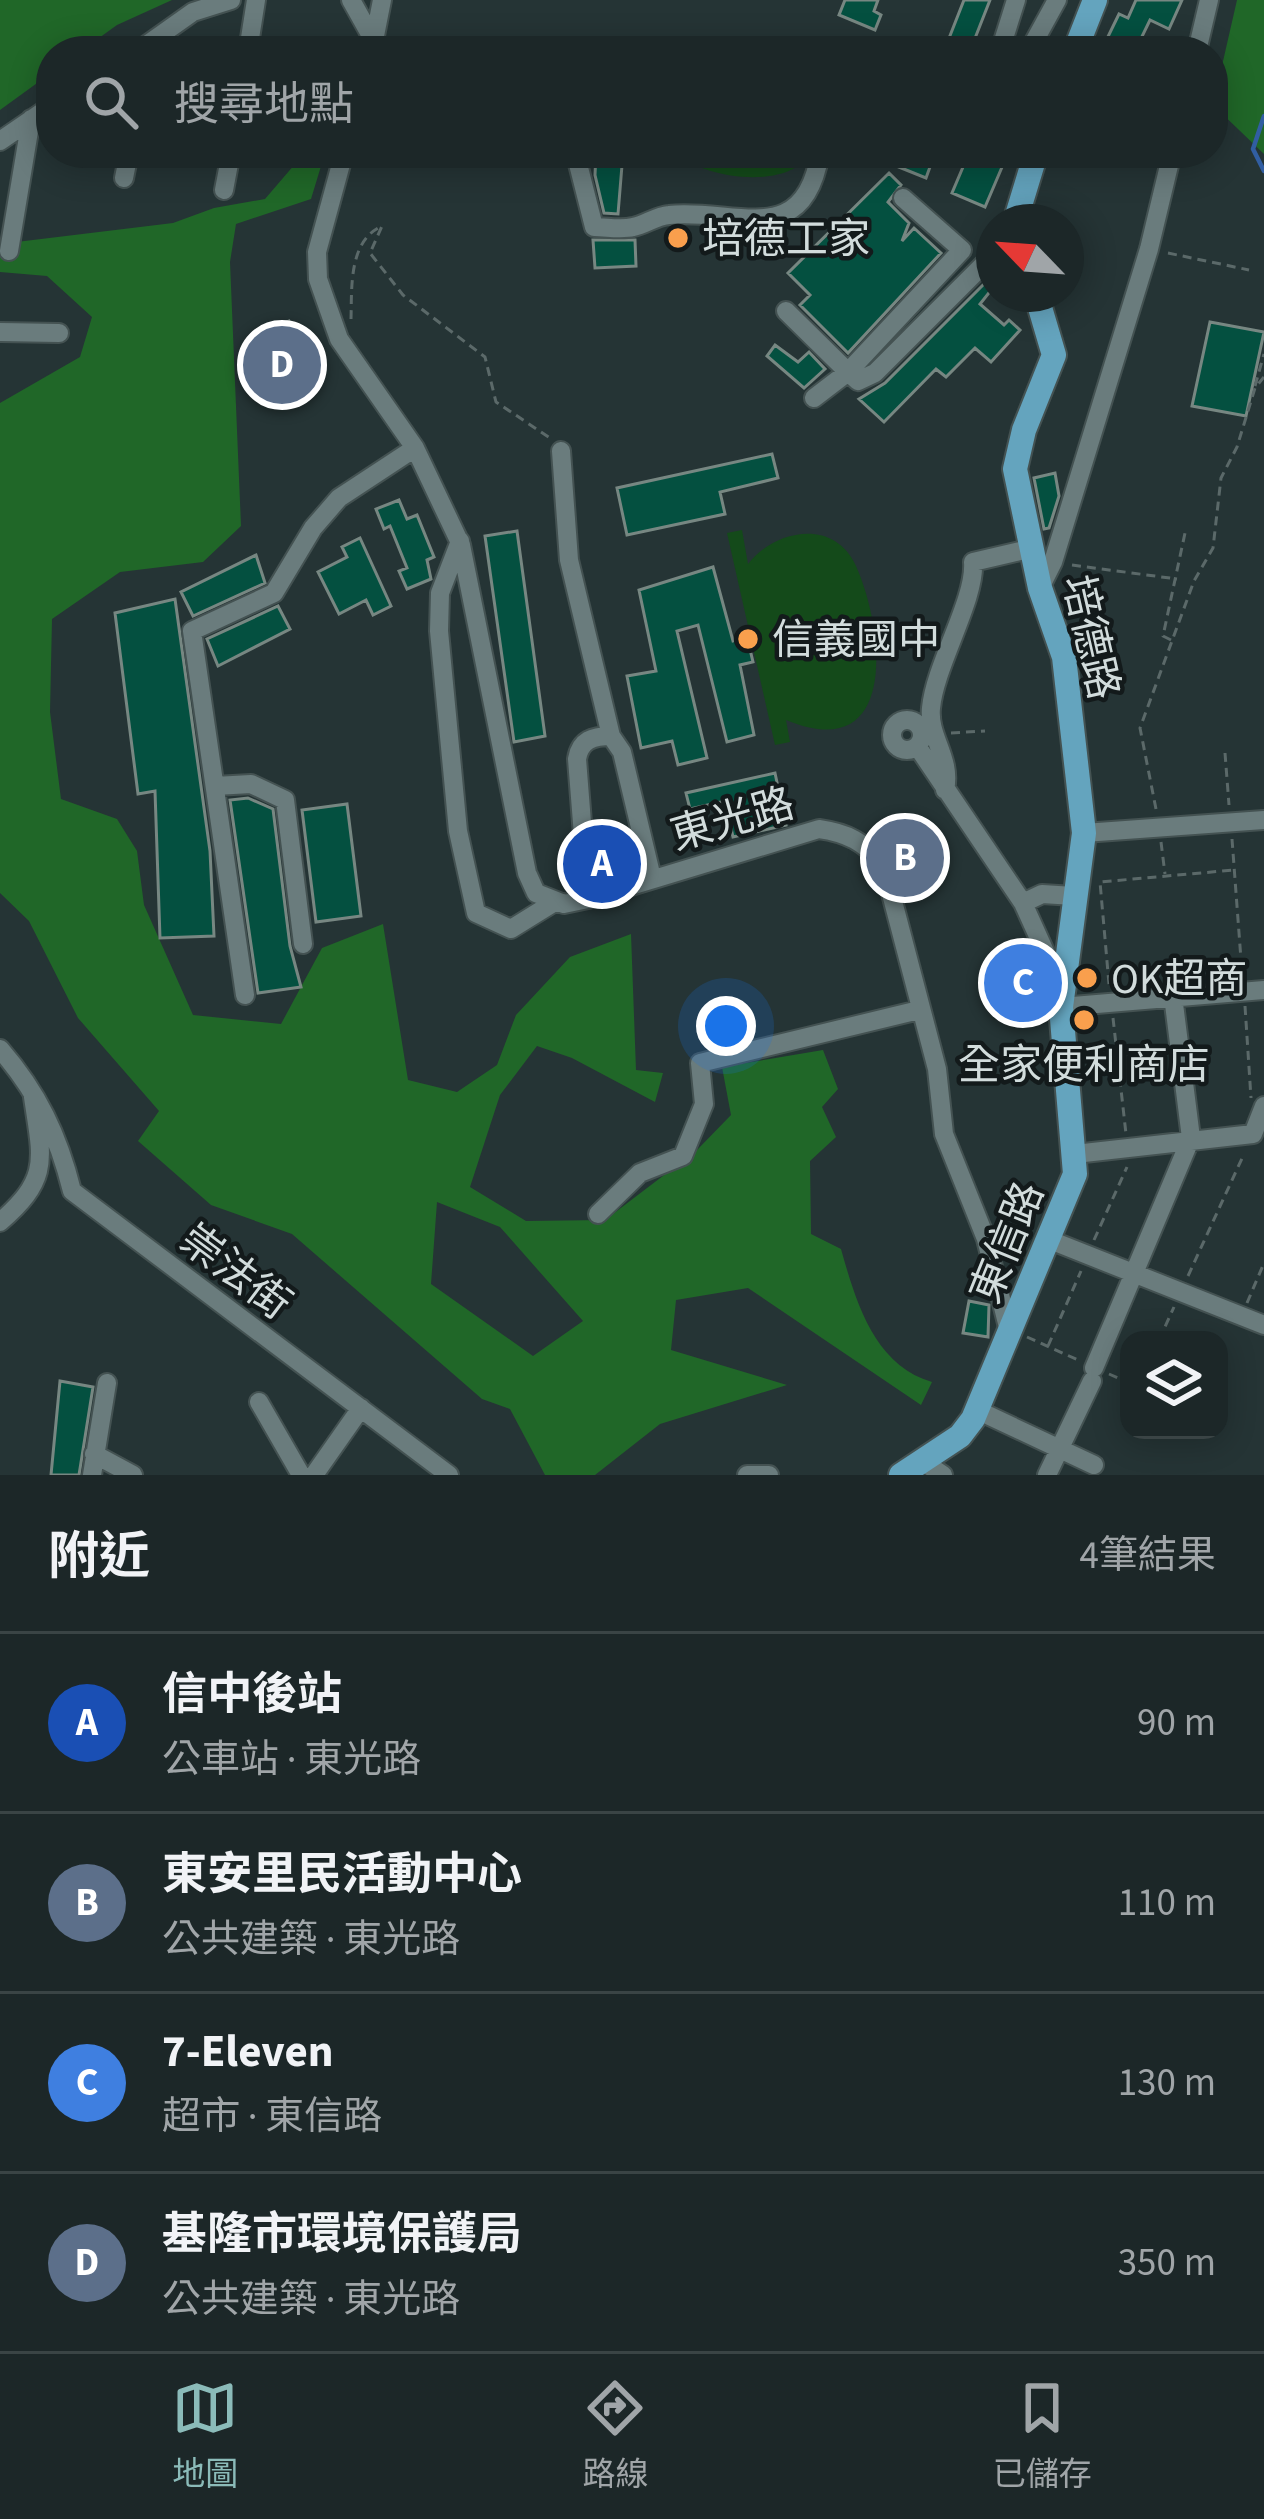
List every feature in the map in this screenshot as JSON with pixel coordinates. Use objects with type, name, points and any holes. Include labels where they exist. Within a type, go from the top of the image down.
[{"type":"main road","points":[[1081,36],[1094,0]]},
{"type":"main road","points":[[1020,204],[1031,168]]},
{"type":"main road","name":"培德路","points":[[1041,312],[1054,355],[1016,454],[1017,489],[1043,555],[1040,588],[1064,657],[1084,833],[1061,1007]]},
{"type":"main road","name":"東信路","points":[[901,1475],[934,1469],[977,1410],[1075,1174],[1061,1007]]},
{"type":"street","points":[[161,36],[193,12],[231,0]]},
{"type":"street","points":[[250,36],[256,0]]},
{"type":"street","points":[[351,0],[369,36]]},
{"type":"street","points":[[376,36],[382,0]]},
{"type":"street","points":[[1005,36],[1016,0]]},
{"type":"street","points":[[1038,36],[1058,0]]},
{"type":"street","points":[[1201,36],[1209,0]]},
{"type":"street","points":[[0,141],[36,116]]},
{"type":"street","points":[[9,251],[31,119]]},
{"type":"street","points":[[124,178],[126,168]]},
{"type":"street","points":[[224,190],[228,168]]},
{"type":"street","points":[[340,168],[317,252],[318,279],[339,339],[415,448],[460,541],[527,873],[536,893],[553,902]]},
{"type":"street","points":[[579,168],[594,226],[631,228],[668,215],[761,222],[789,210],[814,187],[817,168]]},
{"type":"street","points":[[945,791],[950,769],[929,712],[958,611],[974,578],[973,562],[1043,555],[1149,249],[1168,168]]},
{"type":"street","points":[[814,398],[848,372],[962,250],[903,198]]},
{"type":"street","points":[[786,311],[858,381],[874,373],[976,272]]},
{"type":"street","points":[[0,332],[59,333]]},
{"type":"street","points":[[245,995],[192,631],[274,593],[313,528],[339,498],[415,448]]},
{"type":"street","points":[[561,451],[569,560],[611,736],[622,752],[652,878]]},
{"type":"street","name":"東光路","points":[[460,541],[440,593],[439,631],[458,831],[476,913],[511,929],[553,902],[588,899],[818,829],[844,832],[883,863],[937,1070],[944,1134],[986,1239],[1011,1336]]},
{"type":"street","name":"東信路","points":[[869,743],[891,723],[900,748],[917,746],[931,760],[945,791],[1023,903],[1055,974],[1061,1007]]},
{"type":"street","points":[[588,899],[577,759],[589,740],[611,736]]},
{"type":"street","points":[[215,786],[251,784],[285,800],[302,944]]},
{"type":"street","points":[[1084,833],[1264,820]]},
{"type":"street","points":[[1023,903],[1042,894],[1074,896]]},
{"type":"street","points":[[1061,1007],[1254,990]]},
{"type":"street","points":[[1047,1475],[1191,1138],[1173,996]]},
{"type":"street","points":[[598,1214],[640,1174],[683,1156],[704,1104],[700,1063],[919,1010]]},
{"type":"street","name":"崇法街","points":[[0,1049],[31,1087],[57,1133],[72,1191],[449,1475]]},
{"type":"street","points":[[0,1222],[28,1198],[43,1167],[31,1087]]},
{"type":"street","points":[[1075,1154],[1253,1134],[1264,1106]]},
{"type":"street","points":[[1049,1240],[1264,1325]]},
{"type":"street","points":[[92,1475],[107,1383]]},
{"type":"street","points":[[260,1402],[301,1475]]},
{"type":"street","points":[[314,1475],[362,1408]]},
{"type":"street","points":[[977,1410],[1094,1465]]},
{"type":"street","points":[[94,1454],[133,1475]]},
{"type":"street","points":[[747,1475],[769,1475]]},
{"type":"path","points":[[339,339],[352,317],[350,288],[363,241],[382,226],[370,253],[383,274],[485,357],[496,402],[547,432],[561,451]]},
{"type":"path","points":[[1149,249],[1249,270]]},
{"type":"path","points":[[1165,876],[1140,728],[1213,548],[1221,478],[1237,447],[1264,354]]},
{"type":"path","points":[[1255,388],[1264,377]]},
{"type":"path","points":[[1173,640],[1162,636],[1185,532]]},
{"type":"path","points":[[1043,555],[1177,579]]},
{"type":"path","points":[[938,734],[985,731]]},
{"type":"path","points":[[1163,1331],[1253,1134],[1254,990],[1234,870],[1225,753]]},
{"type":"path","points":[[1048,1346],[1128,1164],[1100,882],[1234,870]]},
{"type":"path","points":[[1242,1315],[1264,1262]]},
{"type":"path","points":[[1011,1336],[1016,1332],[1093,1374],[1120,1381]]},
{"type":"green space","points":[[0,0],[172,0],[102,36],[36,36],[36,84],[0,110]]},
{"type":"green space","points":[[1237,0],[1264,0],[1264,154],[1228,119],[1228,39]]},
{"type":"green space","points":[[292,168],[320,168],[311,199],[236,224],[230,262],[241,526],[203,562],[120,572],[52,619],[50,712],[61,799],[117,819],[137,851],[144,905],[193,1015],[281,1024],[322,948],[383,924],[408,1080],[457,1092],[497,1065],[516,1015],[570,957],[631,934],[636,1070],[663,1073],[655,1102],[572,1058],[537,1046],[500,1095],[470,1187],[526,1221],[605,1220],[697,1150],[731,1115],[722,1067],[823,1050],[838,1089],[822,1107],[836,1137],[810,1161],[811,1234],[841,1249],[870,1329],[895,1362],[932,1382],[921,1405],[748,1288],[676,1300],[671,1350],[787,1385],[660,1424],[595,1475],[545,1475],[510,1409],[482,1399],[292,1234],[211,1205],[138,1141],[159,1111],[78,1018],[29,921],[0,893],[0,403],[80,357],[92,317],[47,276],[0,272],[0,244],[173,223],[214,208],[265,199]],"holes":[[[437,1202],[500,1227],[583,1321],[533,1356],[431,1284]]]},
{"type":"green space","points":[[704,168],[794,168],[766,177]]},
{"type":"green space","points":[[742,530],[748,564],[773,543],[804,534],[834,540],[856,566],[866,592],[876,654],[866,708],[849,724],[823,729],[786,720],[790,742],[775,745],[727,533]]},
{"type":"building","points":[[845,0],[878,0],[874,11],[881,15],[875,30],[839,15]]},
{"type":"building","points":[[964,0],[990,0],[976,36],[950,36]]},
{"type":"building","points":[[1136,0],[1182,0],[1169,29],[1150,20],[1142,36],[1108,36],[1119,14],[1128,18]]},
{"type":"building","points":[[595,168],[622,168],[618,214],[604,213]]},
{"type":"building","points":[[901,168],[930,168],[926,178]]},
{"type":"building","points":[[963,168],[1002,168],[986,204],[952,193]]},
{"type":"building","points":[[889,173],[901,185],[888,202],[909,223],[902,241],[914,228],[941,253],[848,353],[800,305],[810,295],[788,273]]},
{"type":"building","points":[[593,240],[635,240],[636,266],[595,268]]},
{"type":"building","points":[[976,292],[976,312],[989,312],[1004,325],[1009,320],[1020,330],[991,362],[975,348],[946,377],[936,369],[884,422],[859,399],[885,383]]},
{"type":"building","points":[[289,321],[317,388],[280,404],[269,379],[256,385],[249,368],[262,362],[252,337]]},
{"type":"building","points":[[1210,322],[1264,332],[1246,416],[1192,406]]},
{"type":"building","points":[[775,345],[798,362],[809,352],[825,369],[804,388],[767,356]]},
{"type":"building","points":[[772,454],[778,478],[720,492],[725,514],[627,535],[617,488]]},
{"type":"building","points":[[1055,473],[1059,496],[1049,528],[1044,529],[1034,478]]},
{"type":"building","points":[[399,500],[407,519],[417,515],[434,557],[427,560],[431,579],[407,589],[399,571],[407,568],[390,526],[384,529],[376,509]]},
{"type":"building","points":[[517,531],[545,736],[514,742],[485,536]]},
{"type":"building","points":[[360,538],[391,606],[373,615],[366,600],[339,614],[318,572],[347,557],[342,547]]},
{"type":"building","points":[[256,555],[265,583],[193,616],[181,592]]},
{"type":"building","points":[[713,567],[733,641],[747,637],[753,662],[740,665],[754,735],[727,742],[698,625],[677,631],[707,758],[678,765],[672,741],[641,748],[627,676],[656,671],[639,590]]},
{"type":"building","points":[[175,599],[210,851],[214,936],[160,938],[155,791],[138,794],[115,613]]},
{"type":"building","points":[[278,606],[290,629],[218,666],[207,639]]},
{"type":"building","points":[[775,773],[786,825],[733,837],[725,801],[690,809],[686,793]]},
{"type":"building","points":[[248,798],[273,809],[290,946],[301,987],[258,993],[230,800]]},
{"type":"building","points":[[347,804],[361,916],[316,922],[302,810]]},
{"type":"building","points":[[969,1301],[989,1305],[988,1337],[963,1333]]},
{"type":"building","points":[[60,1381],[93,1387],[79,1475],[51,1475]]},
{"type":"waterway","points":[[1264,116],[1253,149],[1264,171]]},
{"type":"place","name":"培德工家","points":[[678,238]]},
{"type":"place","name":"基隆市環境保護局","points":[[282,365]]},
{"type":"place","name":"信義國中","points":[[748,639]]},
{"type":"place","name":"東安里民活動中心","points":[[905,858]]},
{"type":"place","name":"信中後站","points":[[602,864]]},
{"type":"place","name":"OK超商","points":[[1087,978]]},
{"type":"place","name":"7-Eleven","points":[[1023,983]]},
{"type":"place","name":"全家便利商店","points":[[1084,1020]]}]
